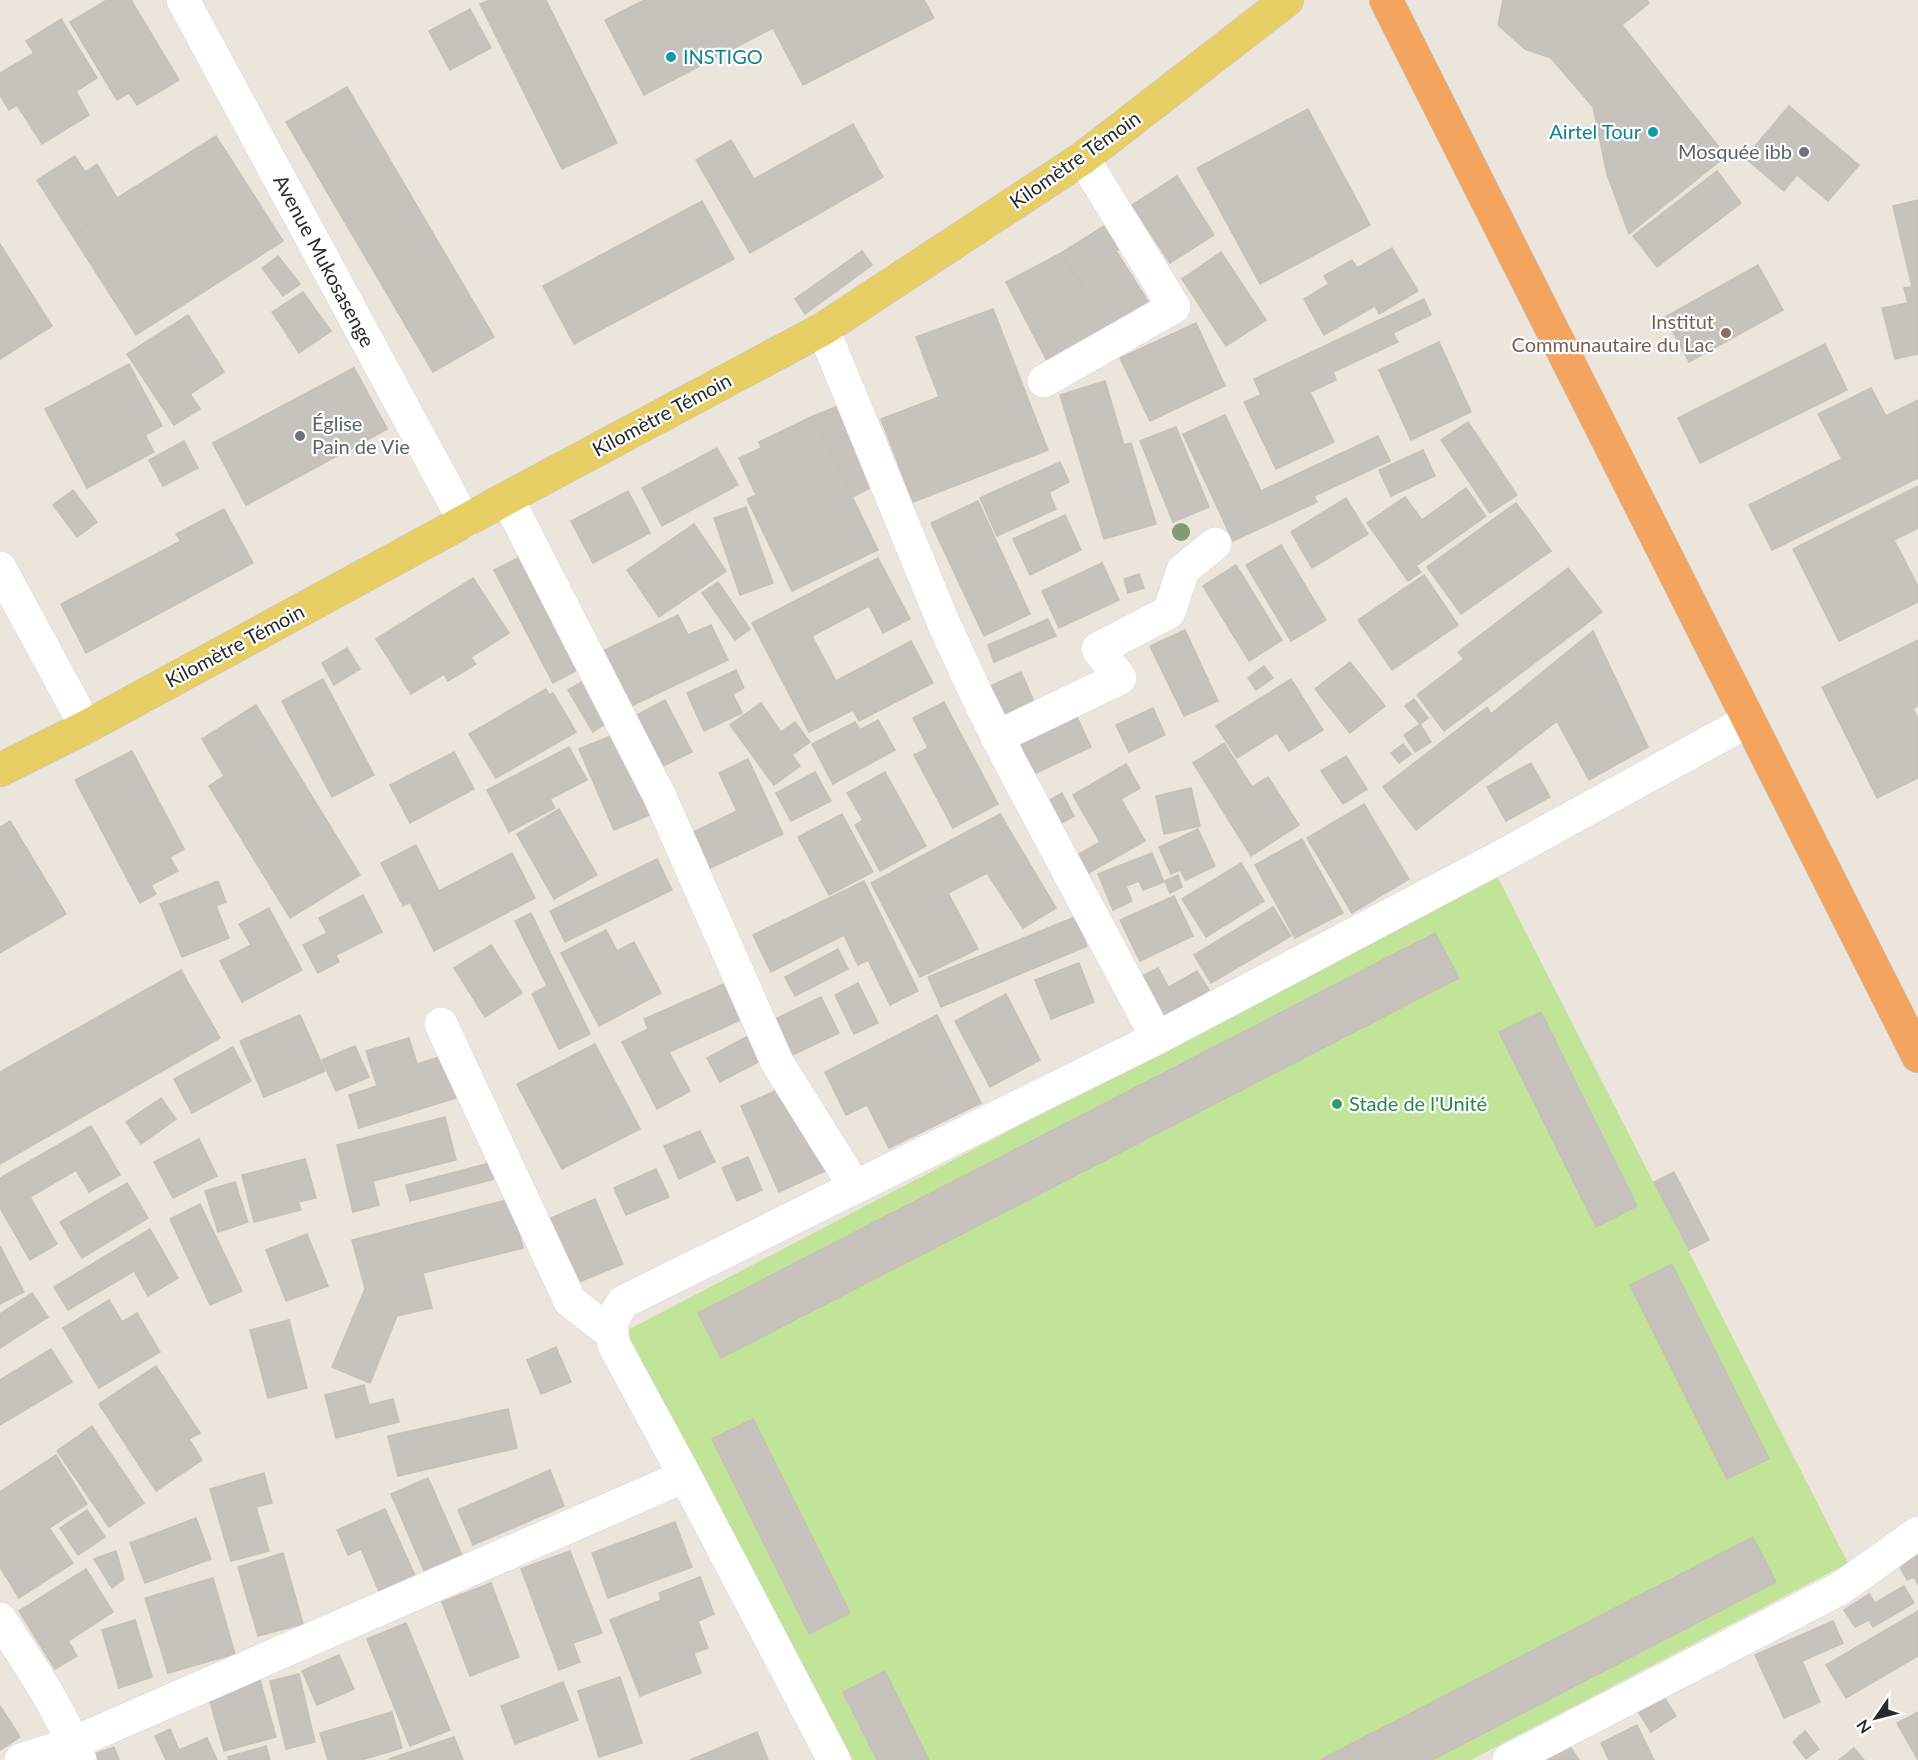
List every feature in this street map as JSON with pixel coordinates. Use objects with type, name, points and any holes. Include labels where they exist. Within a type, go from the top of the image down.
[{"type":"highway","points":[[1386,0],[1918,1056]]},
{"type":"main road","name":"Kilomètre Témoin","points":[[0,770],[86,727],[823,329],[1083,158],[1287,0]]},
{"type":"street","name":"Avenue Mukosasenge","points":[[183,0],[465,522]]},
{"type":"street","points":[[1044,381],[1174,307],[1083,158]]},
{"type":"street","points":[[823,329],[944,624],[997,737],[1157,1038]]},
{"type":"street","points":[[507,498],[660,797],[777,1062],[855,1187]]},
{"type":"street","points":[[997,737],[1119,678],[1098,649],[1169,612],[1183,570],[1215,544]]},
{"type":"street","points":[[0,568],[86,727]]},
{"type":"street","points":[[834,1760],[615,1347],[611,1333],[612,1317],[623,1302],[1157,1038],[1502,856],[1748,721]]},
{"type":"street","points":[[441,1024],[570,1301],[611,1333]]},
{"type":"street","points":[[21,1760],[76,1751],[685,1476]]},
{"type":"street","points":[[1509,1760],[1841,1588],[1918,1533]]},
{"type":"street","points":[[0,1619],[42,1684],[76,1751]]},
{"type":"green space","name":"Stade de l'Unité","points":[[1497,876],[1848,1563],[1471,1760],[853,1760],[626,1331]]},
{"type":"building","points":[[107,0],[131,0],[179,80],[137,105],[129,93],[117,100],[70,22]]},
{"type":"building","points":[[489,0],[546,0],[617,143],[562,169],[480,4]]},
{"type":"building","name":"INSTIGO","points":[[644,0],[924,0],[934,18],[803,85],[773,28],[644,95],[605,20]]},
{"type":"building","name":"Airtel Tour","points":[[1503,0],[1647,0],[1649,3],[1622,25],[1726,156],[1629,234],[1607,174],[1593,107],[1551,58],[1525,49],[1498,25]]},
{"type":"building","points":[[470,9],[491,48],[450,70],[429,31]]},
{"type":"building","points":[[61,19],[97,78],[76,91],[89,115],[42,144],[17,105],[9,110],[0,95],[0,73],[34,53],[26,41]]},
{"type":"building","points":[[347,87],[494,337],[433,372],[286,122]]},
{"type":"building","points":[[1789,106],[1859,165],[1828,201],[1797,175],[1784,191],[1745,158]]},
{"type":"building","points":[[1308,109],[1370,225],[1260,284],[1197,168]]},
{"type":"building","points":[[853,124],[883,177],[750,253],[696,160],[731,140],[754,179]]},
{"type":"building","points":[[216,136],[283,241],[136,335],[74,238],[117,198]]},
{"type":"building","points":[[75,156],[85,172],[97,164],[117,198],[74,238],[37,180]]},
{"type":"building","points":[[1717,171],[1741,203],[1657,267],[1633,236]]},
{"type":"building","points":[[1177,176],[1214,235],[1170,263],[1132,205]]},
{"type":"building","points":[[1918,200],[1918,354],[1895,359],[1882,308],[1908,303],[1904,288],[1912,287],[1893,206]]},
{"type":"building","points":[[702,201],[734,259],[574,344],[543,286]]},
{"type":"building","points":[[1112,221],[1126,243],[1116,251],[1149,303],[1109,328],[1061,253]]},
{"type":"building","points":[[0,244],[52,326],[0,359]]},
{"type":"building","points":[[1392,248],[1418,291],[1379,314],[1375,306],[1324,335],[1304,299],[1329,284],[1324,276],[1352,260],[1357,268]]},
{"type":"building","points":[[862,251],[872,265],[805,314],[795,299]]},
{"type":"building","points":[[1221,252],[1266,320],[1226,346],[1182,279]]},
{"type":"building","points":[[1061,253],[1109,328],[1047,361],[1006,282]]},
{"type":"building","points":[[278,256],[300,284],[283,296],[262,268]]},
{"type":"building","points":[[1758,265],[1783,310],[1689,362],[1665,317]]},
{"type":"building","points":[[303,292],[331,331],[299,353],[272,312]]},
{"type":"building","points":[[1424,299],[1431,315],[1393,333],[1398,342],[1333,372],[1336,380],[1310,392],[1334,442],[1276,469],[1244,402],[1261,395],[1254,379]]},
{"type":"building","points":[[993,309],[1048,450],[913,502],[881,419],[939,397],[916,337]]},
{"type":"building","points":[[188,315],[224,372],[190,394],[200,409],[174,425],[127,354]]},
{"type":"building","points":[[1196,323],[1225,386],[1150,421],[1120,358]]},
{"type":"building","points":[[1439,342],[1471,412],[1411,440],[1379,370]]},
{"type":"building","points":[[1825,344],[1847,390],[1700,463],[1678,418]]},
{"type":"building","points":[[129,364],[162,426],[145,435],[154,452],[87,488],[45,409]]},
{"type":"building","name":"Église Pain de Vie","points":[[354,368],[387,429],[246,505],[213,443]]},
{"type":"building","name":"Église Pain de Vie","points":[[354,368],[387,429],[246,505],[213,443]]},
{"type":"building","points":[[1105,381],[1124,445],[1131,443],[1156,524],[1104,539],[1060,395]]},
{"type":"building","points":[[1871,388],[1886,416],[1918,400],[1918,478],[1772,550],[1749,505],[1842,459],[1818,414]]},
{"type":"building","points":[[836,407],[874,486],[852,497],[813,416]]},
{"type":"building","points":[[1225,415],[1261,491],[1378,436],[1390,461],[1314,496],[1317,502],[1233,541],[1183,434]]},
{"type":"building","points":[[813,416],[878,550],[792,591],[747,499],[756,495],[739,458],[761,448],[759,442]]},
{"type":"building","points":[[1468,422],[1517,495],[1490,513],[1441,440]]},
{"type":"building","points":[[1176,427],[1209,507],[1173,522],[1140,441]]},
{"type":"building","points":[[184,441],[198,468],[163,486],[149,460]]},
{"type":"building","points":[[717,448],[738,485],[662,526],[642,488]]},
{"type":"building","points":[[1423,450],[1435,476],[1391,496],[1379,470]]},
{"type":"building","points":[[1060,462],[1069,482],[1049,492],[1056,509],[997,536],[980,498]]},
{"type":"building","points":[[1918,486],[1918,528],[1894,540],[1918,586],[1918,602],[1839,641],[1793,549]]},
{"type":"building","points":[[1466,488],[1486,516],[1416,566],[1421,572],[1408,581],[1367,523],[1405,497],[1422,520]]},
{"type":"building","points":[[73,490],[97,522],[77,537],[53,505]]},
{"type":"building","points":[[628,491],[650,533],[593,563],[571,521]]},
{"type":"building","points":[[1346,498],[1368,534],[1312,568],[1291,532]]},
{"type":"building","points":[[978,501],[1030,614],[984,636],[931,523]]},
{"type":"building","points":[[1516,503],[1551,551],[1461,614],[1427,567]]},
{"type":"building","points":[[746,507],[773,583],[740,595],[714,518]]},
{"type":"building","points":[[224,509],[253,563],[86,653],[61,604],[181,541],[176,534]]},
{"type":"building","points":[[1065,515],[1081,550],[1030,575],[1013,539]]},
{"type":"building","points":[[694,524],[726,571],[659,617],[627,570]]},
{"type":"building","points":[[1281,545],[1326,620],[1291,641],[1246,565]]},
{"type":"building","points":[[520,557],[579,669],[553,683],[494,570]]},
{"type":"building","points":[[878,558],[910,619],[883,633],[869,606],[812,636],[836,681],[911,641],[933,683],[859,721],[853,710],[809,732],[752,623]]},
{"type":"building","points":[[1102,563],[1119,600],[1059,628],[1042,591]]},
{"type":"building","points":[[1236,565],[1282,640],[1249,661],[1203,586]]},
{"type":"building","points":[[1568,568],[1602,612],[1444,731],[1417,695],[1464,659],[1458,652]]},
{"type":"building","points":[[1139,574],[1144,588],[1128,593],[1124,579]]},
{"type":"building","points":[[1424,575],[1458,625],[1392,670],[1358,620]]},
{"type":"building","points":[[473,578],[509,633],[471,657],[476,664],[448,681],[444,674],[411,694],[376,639]]},
{"type":"building","points":[[718,582],[750,629],[735,640],[702,593]]},
{"type":"building","points":[[678,615],[688,635],[711,625],[728,660],[621,711],[594,655]]},
{"type":"building","points":[[1048,619],[1056,636],[994,662],[988,645]]},
{"type":"building","points":[[1185,630],[1218,701],[1184,716],[1150,646]]},
{"type":"building","points":[[1593,631],[1648,747],[1589,780],[1557,721],[1416,830],[1383,787],[1487,707],[1491,714]]},
{"type":"building","points":[[1918,640],[1918,706],[1913,709],[1918,718],[1918,778],[1877,798],[1822,687]]},
{"type":"building","points":[[347,648],[360,669],[334,685],[322,663]]},
{"type":"building","points":[[1350,662],[1385,706],[1350,733],[1315,689]]},
{"type":"building","points":[[1264,666],[1273,678],[1256,690],[1248,678]]},
{"type":"building","points":[[736,670],[744,688],[733,694],[742,713],[704,731],[687,693]]},
{"type":"building","points":[[1021,672],[1035,704],[1000,719],[986,688]]},
{"type":"building","points":[[323,679],[374,775],[332,797],[282,701]]},
{"type":"building","points":[[1291,679],[1323,730],[1289,751],[1277,733],[1237,758],[1216,726]]},
{"type":"building","points":[[583,681],[608,722],[593,732],[568,690]]},
{"type":"building","points":[[546,689],[549,695],[553,693],[576,732],[496,778],[469,734]]},
{"type":"building","points":[[1414,699],[1428,718],[1420,724],[1405,706]]},
{"type":"building","points":[[665,700],[692,752],[659,768],[633,717]]},
{"type":"building","points":[[944,702],[998,804],[953,828],[914,755],[928,748],[913,718]]},
{"type":"building","points":[[761,703],[781,732],[795,722],[810,742],[792,755],[800,766],[774,785],[730,725]]},
{"type":"building","points":[[256,705],[360,875],[290,918],[209,786],[224,776],[202,739]]},
{"type":"building","points":[[1153,708],[1165,735],[1129,752],[1116,725]]},
{"type":"building","points":[[1076,715],[1091,747],[1034,774],[1020,741]]},
{"type":"building","points":[[878,720],[895,750],[833,784],[812,744],[855,722],[860,730]]},
{"type":"building","points":[[1420,724],[1431,742],[1415,752],[1404,735]]},
{"type":"building","points":[[616,734],[652,814],[614,830],[579,749]]},
{"type":"building","points":[[1224,743],[1252,787],[1268,777],[1299,825],[1251,856],[1193,763]]},
{"type":"building","points":[[1403,744],[1411,754],[1399,763],[1391,753]]},
{"type":"building","points":[[569,747],[587,780],[550,799],[555,808],[509,832],[487,790]]},
{"type":"building","points":[[132,751],[184,849],[170,857],[178,871],[151,885],[156,894],[140,903],[75,780]]},
{"type":"building","points":[[454,752],[474,789],[410,823],[390,785]]},
{"type":"building","points":[[1346,756],[1367,789],[1343,804],[1321,771]]},
{"type":"building","points":[[748,759],[783,834],[702,872],[685,836],[737,811],[719,773]]},
{"type":"building","points":[[1531,763],[1550,797],[1506,821],[1487,787]]},
{"type":"building","points":[[1126,764],[1140,788],[1121,799],[1145,841],[1085,875],[1074,857],[1100,842],[1073,795]]},
{"type":"building","points":[[815,772],[831,801],[791,821],[776,793]]},
{"type":"building","points":[[885,772],[926,846],[880,871],[855,825],[863,820],[847,793]]},
{"type":"building","points":[[1191,788],[1200,826],[1164,834],[1156,796]]},
{"type":"building","points":[[1062,793],[1074,816],[1053,828],[1041,805]]},
{"type":"building","points":[[1364,804],[1409,879],[1352,913],[1307,838]]},
{"type":"building","points":[[559,809],[597,875],[554,899],[517,834]]},
{"type":"building","points":[[842,814],[873,872],[829,895],[798,837]]},
{"type":"building","points":[[1000,814],[1056,908],[1023,928],[987,873],[948,893],[978,949],[920,977],[871,883]]},
{"type":"building","points":[[10,821],[66,914],[0,953],[0,827]]},
{"type":"building","points":[[1198,829],[1215,866],[1186,880],[1180,870],[1171,874],[1159,847]]},
{"type":"building","points":[[1302,839],[1343,913],[1295,938],[1255,865]]},
{"type":"building","points":[[416,845],[439,891],[512,853],[535,898],[434,951],[410,902],[403,906],[381,863]]},
{"type":"building","points":[[1152,853],[1164,882],[1143,890],[1139,881],[1126,886],[1132,901],[1113,910],[1098,874]]},
{"type":"building","points":[[657,859],[672,890],[565,942],[550,911]]},
{"type":"building","points":[[1241,863],[1264,901],[1206,937],[1182,899]]},
{"type":"building","points":[[1178,875],[1182,887],[1170,893],[1165,881]]},
{"type":"building","points":[[218,881],[226,902],[216,906],[229,938],[182,957],[160,904]]},
{"type":"building","points":[[864,881],[918,991],[890,1005],[868,960],[858,965],[844,935],[771,972],[753,935]]},
{"type":"building","points":[[363,895],[382,932],[336,955],[339,962],[318,973],[303,945],[327,933],[319,918]]},
{"type":"building","points":[[1174,896],[1193,936],[1140,961],[1120,920]]},
{"type":"building","points":[[1273,907],[1291,936],[1211,983],[1194,955]]},
{"type":"building","points":[[269,908],[302,970],[242,1002],[220,961],[251,945],[239,924]]},
{"type":"building","points":[[531,913],[590,1034],[559,1049],[532,994],[547,986],[515,921]]},
{"type":"building","points":[[1075,917],[1087,946],[941,1007],[928,977]]},
{"type":"building","points":[[606,930],[617,951],[634,942],[661,993],[599,1026],[561,953]]},
{"type":"building","points":[[1435,933],[1459,978],[721,1358],[698,1313]]},
{"type":"building","points":[[491,945],[522,993],[485,1017],[454,968]]},
{"type":"building","points":[[838,949],[848,969],[795,996],[785,977]]},
{"type":"building","points":[[1079,963],[1094,1002],[1051,1019],[1035,980]]},
{"type":"building","points":[[1158,968],[1180,1008],[1160,1018],[1138,978]]},
{"type":"building","points":[[181,970],[220,1038],[0,1164],[0,1072]]},
{"type":"building","points":[[1197,971],[1209,990],[1180,1008],[1169,987]]},
{"type":"building","points":[[858,983],[878,1023],[854,1034],[835,995]]},
{"type":"building","points":[[724,984],[740,1020],[669,1052],[690,1091],[657,1109],[622,1042],[648,1029],[644,1019]]},
{"type":"building","points":[[1006,994],[1040,1060],[990,1087],[955,1021]]},
{"type":"building","points":[[821,997],[839,1033],[784,1059],[767,1023]]},
{"type":"building","points":[[1541,1012],[1637,1206],[1596,1227],[1499,1032]]},
{"type":"building","points":[[300,1015],[325,1071],[264,1097],[240,1041]]},
{"type":"building","points":[[937,1015],[981,1103],[889,1148],[867,1105],[846,1115],[825,1072]]},
{"type":"building","points":[[750,1035],[762,1060],[720,1082],[707,1058]]},
{"type":"building","points":[[409,1038],[417,1064],[443,1056],[456,1098],[359,1128],[349,1095],[377,1086],[366,1051]]},
{"type":"building","points":[[595,1044],[640,1129],[562,1169],[517,1084]]},
{"type":"building","points":[[355,1046],[369,1077],[336,1091],[322,1060]]},
{"type":"building","points":[[233,1047],[251,1081],[192,1113],[174,1079]]},
{"type":"building","points":[[787,1086],[825,1171],[779,1192],[741,1106]]},
{"type":"building","points":[[161,1098],[176,1119],[141,1144],[126,1122]]},
{"type":"building","points":[[445,1117],[456,1160],[373,1181],[379,1205],[353,1212],[337,1145]]},
{"type":"building","points":[[91,1126],[120,1175],[89,1192],[76,1170],[30,1197],[57,1244],[30,1260],[0,1208],[0,1178]]},
{"type":"building","points":[[700,1131],[715,1162],[679,1179],[664,1146]]},
{"type":"building","points":[[199,1139],[217,1176],[173,1198],[154,1162]]},
{"type":"building","points":[[748,1157],[762,1190],[737,1201],[722,1168]]},
{"type":"building","points":[[305,1159],[316,1198],[298,1202],[301,1210],[254,1222],[242,1175]]},
{"type":"building","points":[[490,1163],[495,1179],[410,1201],[406,1185]]},
{"type":"building","points":[[656,1169],[669,1197],[626,1215],[614,1188]]},
{"type":"building","points":[[1674,1172],[1709,1240],[1689,1250],[1654,1182]]},
{"type":"building","points":[[235,1182],[248,1222],[218,1232],[205,1191]]},
{"type":"building","points":[[127,1183],[148,1218],[82,1258],[60,1222]]},
{"type":"building","points":[[510,1199],[523,1248],[423,1273],[432,1308],[397,1316],[370,1383],[332,1367],[365,1289],[352,1240]]},
{"type":"building","points":[[595,1199],[623,1264],[569,1286],[542,1222]]},
{"type":"building","points":[[200,1204],[242,1291],[210,1305],[170,1219]]},
{"type":"building","points":[[150,1229],[178,1278],[148,1296],[134,1271],[68,1310],[54,1287]]},
{"type":"building","points":[[307,1234],[328,1286],[286,1301],[266,1250]]},
{"type":"building","points":[[0,1246],[24,1292],[0,1304]]},
{"type":"building","points":[[1672,1264],[1769,1459],[1727,1479],[1630,1285]]},
{"type":"building","points":[[32,1293],[48,1317],[0,1348],[0,1314]]},
{"type":"building","points":[[109,1300],[122,1322],[137,1313],[160,1352],[99,1388],[63,1328]]},
{"type":"building","points":[[289,1320],[307,1388],[268,1398],[250,1330]]},
{"type":"building","points":[[556,1347],[571,1382],[541,1394],[527,1360]]},
{"type":"building","points":[[51,1349],[72,1382],[0,1425],[0,1380]]},
{"type":"building","points":[[156,1366],[200,1433],[189,1439],[202,1460],[156,1491],[99,1404]]},
{"type":"building","points":[[364,1385],[369,1405],[393,1399],[399,1422],[336,1438],[325,1395]]},
{"type":"building","points":[[508,1409],[517,1448],[398,1476],[388,1436]]},
{"type":"building","points":[[753,1419],[850,1613],[809,1634],[712,1439]]},
{"type":"building","points":[[92,1426],[144,1503],[109,1527],[57,1451]]},
{"type":"building","points":[[56,1455],[87,1504],[49,1528],[73,1563],[19,1598],[0,1567],[0,1492]]},
{"type":"building","points":[[550,1470],[564,1506],[473,1545],[458,1510]]},
{"type":"building","points":[[264,1473],[272,1503],[256,1507],[269,1551],[231,1561],[210,1489]]},
{"type":"building","points":[[428,1478],[463,1557],[425,1573],[391,1494]]},
{"type":"building","points":[[385,1509],[417,1580],[381,1596],[361,1549],[348,1555],[337,1530]]},
{"type":"building","points":[[87,1510],[105,1537],[78,1555],[60,1528]]},
{"type":"building","points":[[196,1518],[211,1559],[145,1583],[130,1543]]},
{"type":"building","points":[[675,1522],[692,1567],[608,1598],[592,1553]]},
{"type":"building","points":[[1753,1537],[1776,1582],[1432,1760],[1320,1760]]},
{"type":"building","points":[[1918,1549],[1918,1585],[1914,1577],[1907,1580],[1896,1560]]},
{"type":"building","points":[[116,1551],[124,1579],[112,1588],[94,1559]]},
{"type":"building","points":[[570,1551],[602,1633],[573,1643],[580,1662],[559,1670],[521,1569]]},
{"type":"building","points":[[283,1553],[303,1624],[258,1636],[238,1567]]},
{"type":"building","points":[[86,1569],[113,1612],[68,1641],[77,1656],[55,1669],[19,1611]]},
{"type":"building","points":[[700,1577],[714,1614],[698,1621],[708,1648],[694,1653],[701,1673],[640,1696],[610,1620],[661,1600],[659,1593]]},
{"type":"building","points":[[213,1578],[235,1654],[168,1673],[145,1598]]},
{"type":"building","points":[[491,1583],[519,1657],[470,1676],[442,1602]]},
{"type":"building","points":[[1904,1586],[1914,1603],[1873,1627],[1869,1620],[1855,1627],[1844,1610],[1869,1594],[1875,1603]]},
{"type":"building","points":[[1918,1611],[1918,1656],[1846,1698],[1826,1665]]},
{"type":"building","points":[[135,1620],[152,1677],[119,1688],[102,1630]]},
{"type":"building","points":[[1833,1621],[1843,1643],[1802,1661],[1820,1702],[1784,1718],[1755,1655]]},
{"type":"building","points":[[406,1623],[450,1730],[410,1746],[367,1639]]},
{"type":"building","points":[[339,1655],[354,1689],[317,1705],[302,1671]]},
{"type":"building","points":[[885,1671],[929,1760],[877,1760],[843,1692]]},
{"type":"building","points":[[299,1674],[315,1742],[286,1749],[270,1681]]},
{"type":"building","points":[[620,1677],[642,1743],[599,1757],[578,1691]]},
{"type":"building","points":[[260,1680],[276,1737],[224,1751],[208,1695]]},
{"type":"building","points":[[563,1682],[578,1720],[515,1744],[501,1706]]},
{"type":"building","points":[[1664,1697],[1676,1716],[1651,1732],[1639,1713]]},
{"type":"building","points":[[0,1706],[20,1737],[0,1750]]},
{"type":"building","points":[[392,1712],[402,1748],[361,1760],[328,1760],[320,1733]]},
{"type":"building","points":[[1918,1712],[1918,1760],[1897,1723]]},
{"type":"building","points":[[1637,1725],[1654,1760],[1609,1760],[1601,1743]]},
{"type":"building","points":[[170,1729],[179,1750],[207,1738],[217,1760],[166,1760],[155,1736]]},
{"type":"building","points":[[1805,1731],[1819,1749],[1806,1759],[1793,1742]]},
{"type":"building","points":[[757,1732],[768,1760],[690,1760]]},
{"type":"building","points":[[454,1737],[463,1760],[389,1759]]},
{"type":"building","points":[[1569,1745],[1579,1760],[1546,1760]]},
{"type":"building","points":[[266,1746],[270,1760],[229,1760],[228,1757]]},
{"type":"building","points":[[114,1747],[119,1760],[94,1760],[92,1755]]},
{"type":"building","points":[[1854,1748],[1864,1760],[1839,1760]]},
{"type":"place","name":"INSTIGO","points":[[671,57]]},
{"type":"place","name":"Airtel Tour","points":[[1653,132]]},
{"type":"place","name":"Mosquée ibb","points":[[1804,152]]},
{"type":"place","name":"Institut Communautaire du Lac","points":[[1726,333]]},
{"type":"place","name":"Église Pain de Vie","points":[[300,436]]},
{"type":"place","name":"Stade de l'Unité","points":[[1337,1104]]}]
